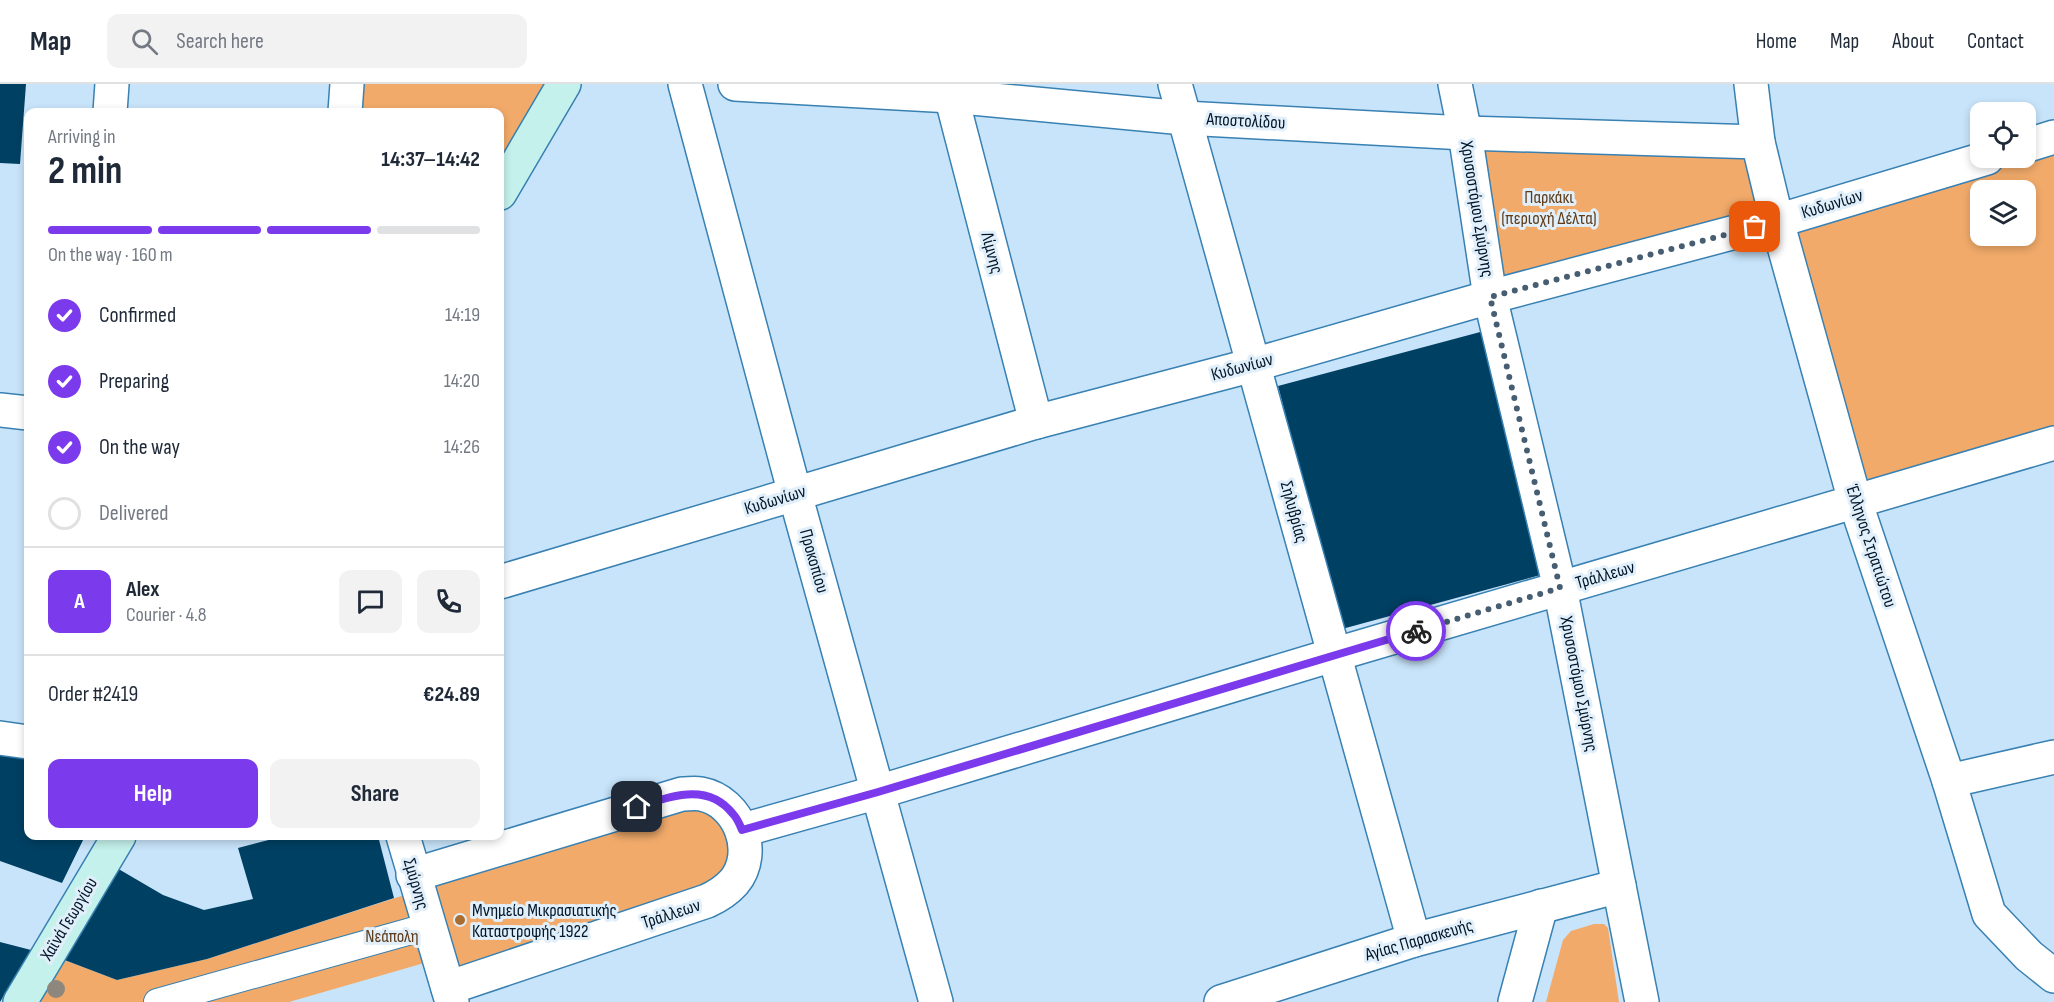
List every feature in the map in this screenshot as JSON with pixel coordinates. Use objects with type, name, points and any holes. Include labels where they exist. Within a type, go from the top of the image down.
[{"type":"main road","points":[[504,186],[564,84]]},
{"type":"main road","name":"Χαϊνά Γεωργίου","points":[[20,1002],[117,840]]},
{"type":"street","points":[[110,108],[112,84]]},
{"type":"street","points":[[345,108],[347,84]]},
{"type":"street","name":"Προκοπίου","points":[[684,84],[936,1002]]},
{"type":"street","name":"Αποστολίδου","points":[[735,84],[950,90],[1184,118],[1465,133],[1758,142]]},
{"type":"street","name":"Σηλυβρίας","points":[[1175,84],[1414,940]]},
{"type":"street","name":"Χρυσοστόμου Σμύρνης","points":[[1455,84],[1465,133],[1490,297],[1560,588],[1642,1002]]},
{"type":"street","name":"Έλληνος Στρατιώτου","points":[[1751,84],[1758,142],[1777,221],[1855,501],[1949,781],[1989,914],[2029,956],[2054,976]]},
{"type":"street","name":"Λίμνης","points":[[950,90],[1036,422]]},
{"type":"street","points":[[2036,143],[2054,137]]},
{"type":"street","name":"Κυδωνίων","points":[[504,581],[1036,422],[1777,221],[1970,163]]},
{"type":"street","points":[[0,410],[24,413]]},
{"type":"street","name":"Τράλλεων","points":[[450,995],[723,893],[735,881],[743,865],[746,848],[742,830],[878,792],[2054,442]]},
{"type":"street","points":[[0,738],[24,741]]},
{"type":"street","points":[[1949,781],[2054,757]]},
{"type":"street","points":[[413,875],[682,794],[701,794],[717,800],[733,813],[742,830]]},
{"type":"street","name":"Σμύρνης","points":[[404,840],[450,995]]},
{"type":"street","name":"Αγίας Παρασκευής","points":[[1232,1000],[1414,940],[1620,886]]},
{"type":"street","points":[[1515,1002],[1541,906]]},
{"type":"street","points":[[157,1002],[429,926]]},
{"type":"green space","points":[[347,84],[564,84],[504,186],[504,108],[345,108]]},
{"type":"green space","name":"Παρκάκι (περιοχή Δέλτα)","points":[[1465,133],[1758,142],[1777,220],[1970,163],[1970,168],[2036,168],[2036,150],[2054,137],[2054,443],[1855,501],[1777,221],[1490,297]]},
{"type":"green space","name":"Νεάπολη","points":[[682,794],[733,813],[735,881],[448,988],[438,959],[289,1002],[20,1002],[48,954],[117,980],[207,959],[417,891]]},
{"type":"green space","points":[[1594,924],[1604,924],[1608,928],[1619,1002],[1546,1002],[1563,940],[1571,931]]},
{"type":"building","points":[[0,84],[26,84],[20,164],[0,163]]},
{"type":"building","points":[[1484,331],[1544,574],[1342,629],[1278,386]]},
{"type":"building","points":[[0,749],[24,752],[24,840],[83,840],[62,883],[0,861]]},
{"type":"building","points":[[269,840],[379,840],[394,898],[207,959],[117,980],[54,956],[110,864],[163,895],[204,910],[253,899],[238,848]]},
{"type":"building","points":[[0,942],[31,950],[0,1002]]},
{"type":"way so far","points":[[1416,631],[1560,588],[1490,297],[1755,227]]},
{"type":"place","name":"Μνημείο Μικρασιατικής Καταστροφής 1922","points":[[460,920]]},
{"type":"route","points":[[637,807],[682,794],[701,794],[717,800],[733,813],[742,830],[878,792],[1416,631]]}]
